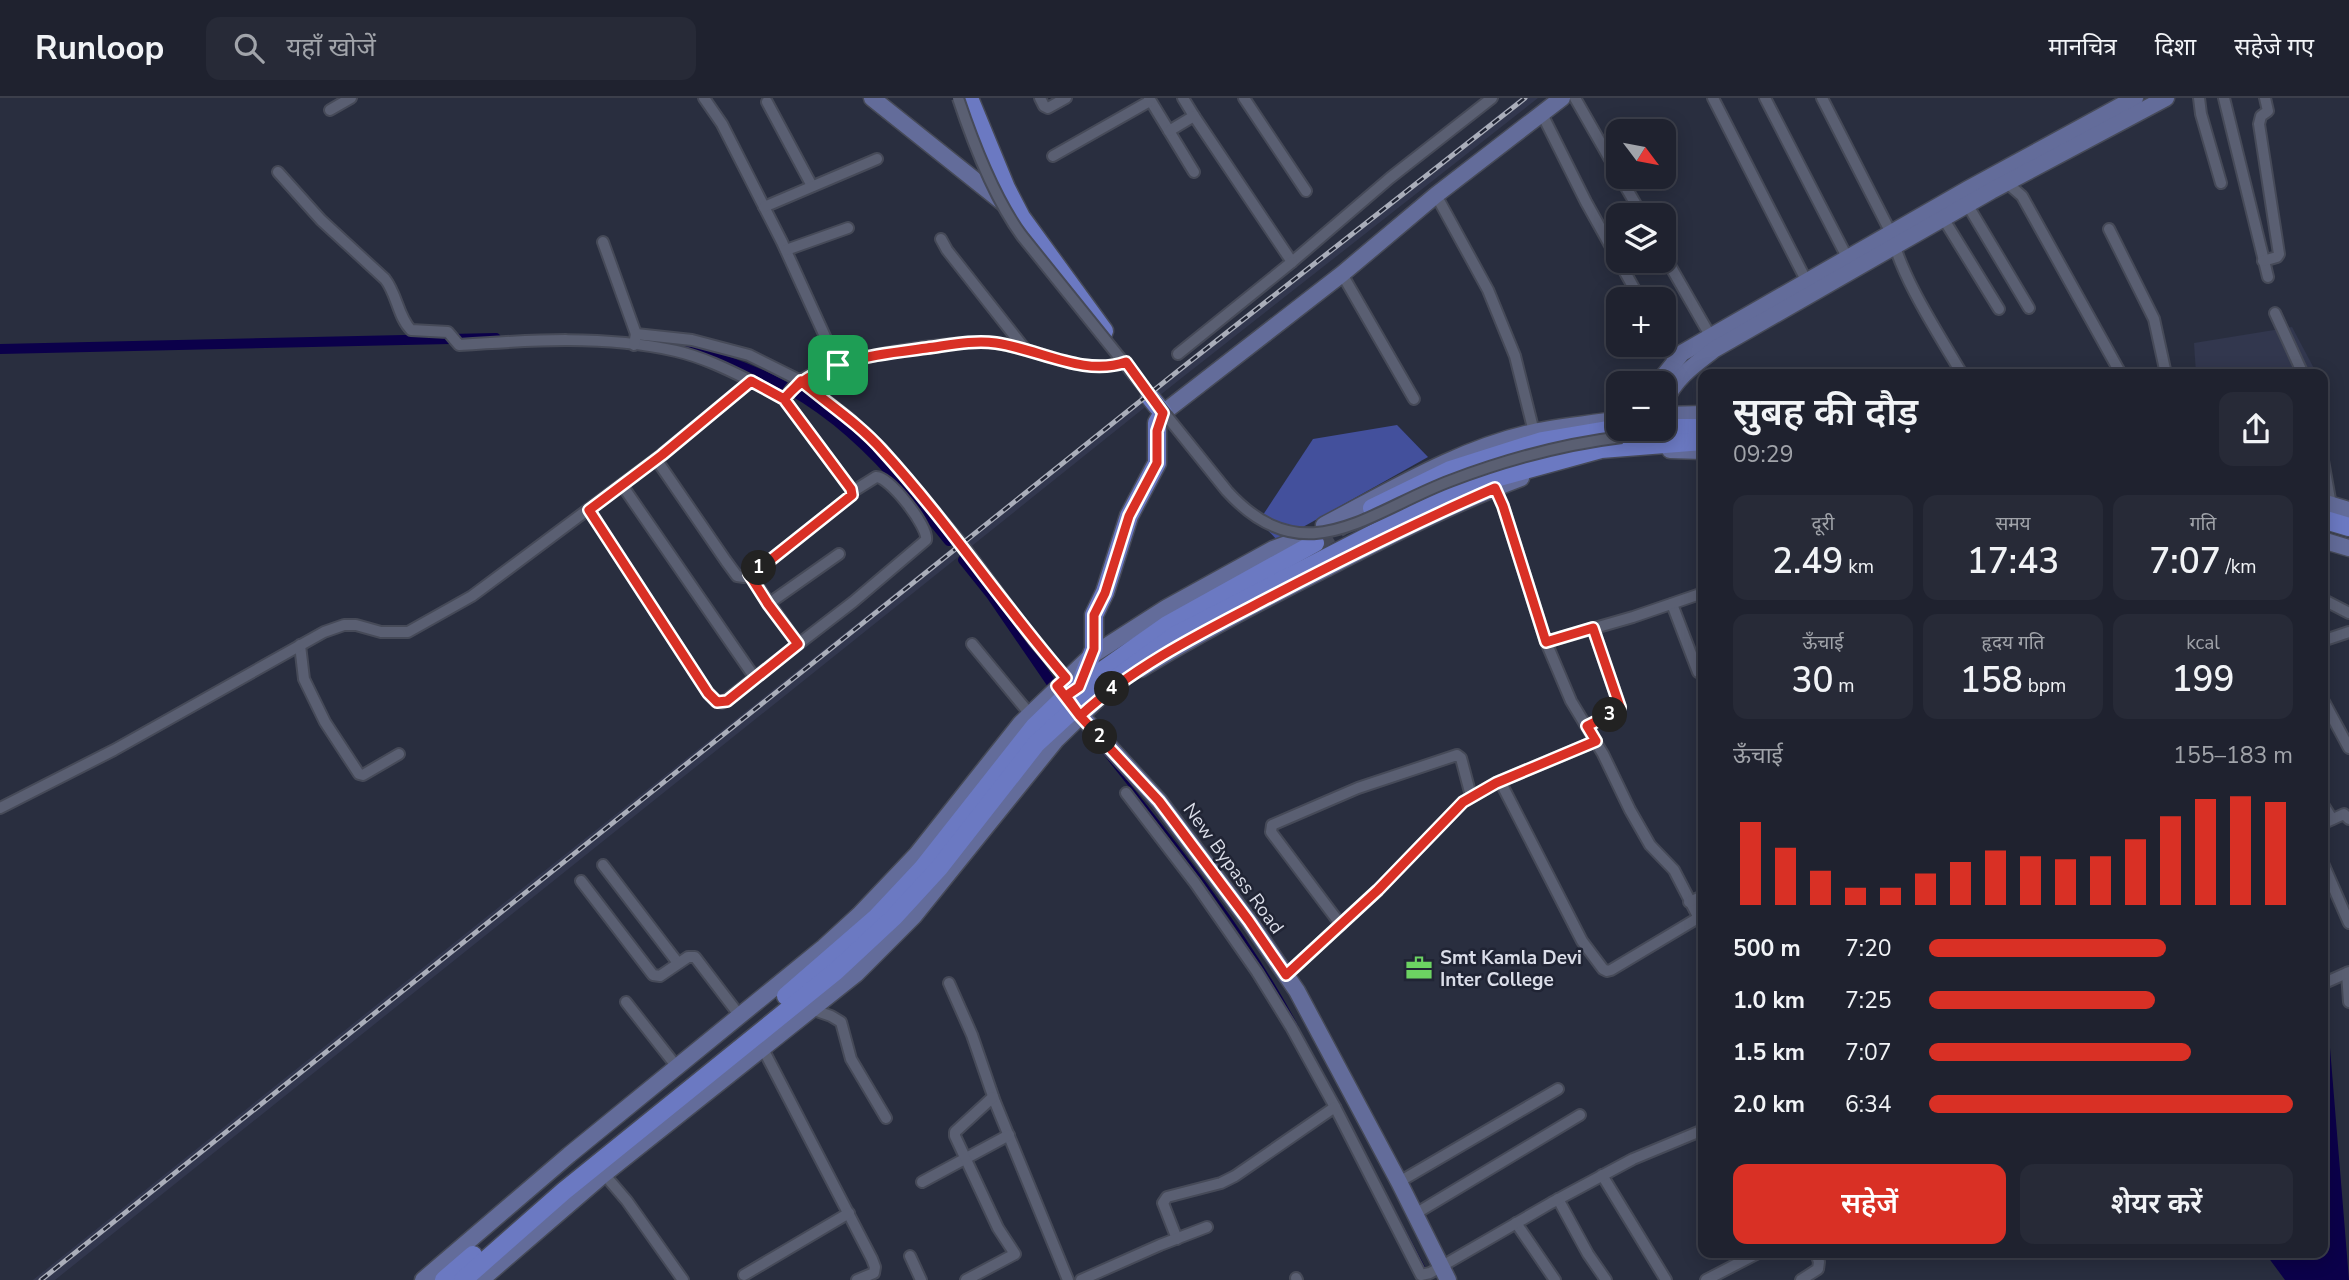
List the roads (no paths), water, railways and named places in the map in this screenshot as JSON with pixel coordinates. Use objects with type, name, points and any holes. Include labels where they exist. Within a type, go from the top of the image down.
[{"type":"main road","points":[[872,98],[1021,217]]},
{"type":"main road","points":[[969,98],[1006,188],[1021,217],[1163,413]]},
{"type":"main road","points":[[463,1280],[575,1183],[836,971],[894,917],[939,868],[1036,744],[1071,694],[1091,656],[1095,643],[1094,615],[1105,593],[1129,516],[1157,463],[1157,431],[1163,413],[1562,98]]},
{"type":"main road","points":[[1666,371],[1682,353],[1701,351],[2135,98]]},
{"type":"main road","points":[[1676,381],[1711,337],[1848,259],[1943,218],[2165,98]]},
{"type":"main road","points":[[1676,415],[1698,414]]},
{"type":"main road","points":[[1324,525],[1417,476],[1470,453],[1534,432],[1606,421]]},
{"type":"main road","points":[[1676,430],[1698,428]]},
{"type":"main road","points":[[1372,508],[1450,470],[1542,441],[1606,434]]},
{"type":"main road","points":[[1676,437],[1698,440]]},
{"type":"main road","points":[[423,1280],[569,1155],[824,947],[859,915],[917,854],[1029,713],[1071,694],[1174,636],[1394,523],[1479,485],[1624,441]]},
{"type":"main road","points":[[1658,441],[1671,451],[1698,451]]},
{"type":"main road","points":[[1071,694],[1131,675],[1185,642],[1417,522],[1551,467],[1571,456]]},
{"type":"main road","points":[[2328,509],[2349,510]]},
{"type":"main road","points":[[2328,511],[2349,527]]},
{"type":"main road","points":[[2328,532],[2349,537]]},
{"type":"main road","points":[[1091,656],[1166,608],[1273,549],[1295,541]]},
{"type":"main road","points":[[2328,542],[2349,548]]},
{"type":"main road","points":[[444,1280],[536,1200],[793,990],[877,917],[922,869],[1034,727],[1071,694],[1167,625],[1315,543]]},
{"type":"main road","points":[[481,1280],[604,1174],[856,974],[914,916],[1056,740],[1071,694]]},
{"type":"main road","name":"New Bypass Road","points":[[1071,694],[1159,801],[1177,845],[1249,921],[1297,991],[1415,1214],[1436,1273]]},
{"type":"street","points":[[330,110],[351,98]]},
{"type":"street","points":[[704,98],[722,124],[786,250],[838,365]]},
{"type":"street","points":[[958,98],[983,162],[1016,228],[1227,491],[1241,506],[1274,527],[1297,533],[1339,531],[1449,481],[1494,466],[1606,436]]},
{"type":"street","points":[[1040,98],[1048,108],[1066,98]]},
{"type":"street","points":[[1183,98],[1292,262]]},
{"type":"street","points":[[1244,98],[1306,191]]},
{"type":"street","points":[[1178,354],[1390,178],[1492,98]]},
{"type":"street","points":[[1574,98],[1606,153]]},
{"type":"street","points":[[1713,98],[1807,282]]},
{"type":"street","points":[[1765,98],[1848,259]]},
{"type":"street","points":[[1822,98],[1930,320],[1959,369]]},
{"type":"street","points":[[2199,98],[2221,183]]},
{"type":"street","points":[[2224,98],[2268,277]]},
{"type":"street","points":[[2263,261],[2274,259],[2279,254],[2259,124],[2261,116],[2268,111],[2265,98]]},
{"type":"street","points":[[1053,156],[1150,99],[1194,172]]},
{"type":"street","points":[[767,102],[812,186]]},
{"type":"street","points":[[1542,114],[1586,202],[1633,287]]},
{"type":"street","points":[[1169,131],[1194,116]]},
{"type":"street","points":[[764,207],[877,159]]},
{"type":"street","points":[[278,172],[321,220],[385,279],[395,293],[408,328],[448,332],[459,345],[564,340],[692,340],[738,351],[785,371],[849,418],[881,448],[966,549],[1071,694]]},
{"type":"street","points":[[2007,183],[2022,196],[2118,369]]},
{"type":"street","points":[[1436,195],[1488,290],[1515,356],[1534,432]]},
{"type":"street","points":[[1967,204],[2029,308]]},
{"type":"street","points":[[1943,218],[1999,309]]},
{"type":"street","points":[[786,250],[848,228]]},
{"type":"street","points":[[2109,229],[2154,319],[2165,369]]},
{"type":"street","points":[[942,239],[947,250],[1025,349]]},
{"type":"street","points":[[603,242],[635,339]]},
{"type":"street","points":[[1675,273],[1711,337]]},
{"type":"street","points":[[1342,274],[1414,399]]},
{"type":"street","points":[[2275,313],[2301,369]]},
{"type":"street","points":[[635,339],[696,356],[785,398],[852,492]]},
{"type":"street","points":[[785,398],[799,382],[838,365],[876,355],[971,342],[1025,349],[1092,367],[1109,368],[1126,362]]},
{"type":"street","points":[[1672,357],[1674,361]]},
{"type":"street","points":[[0,808],[114,750],[324,632],[344,625],[356,625],[393,634],[408,632],[472,596],[656,459],[751,381]]},
{"type":"street","points":[[589,510],[714,699],[720,703],[727,701],[798,644],[917,548],[928,536],[902,498],[880,476],[852,492],[829,514],[749,574],[737,576],[656,459]]},
{"type":"street","points":[[622,485],[755,678]]},
{"type":"street","points":[[1495,488],[1546,642],[1571,701],[1596,741],[1650,845],[1674,870],[1698,918]]},
{"type":"street","points":[[768,604],[839,554]]},
{"type":"street","points":[[749,574],[798,644]]},
{"type":"street","points":[[1546,642],[1698,595]]},
{"type":"street","points":[[2328,602],[2349,612]]},
{"type":"street","points":[[1672,604],[1698,672]]},
{"type":"street","points":[[1587,726],[1619,710],[1620,707],[1593,628]]},
{"type":"street","points":[[2328,639],[2349,632]]},
{"type":"street","points":[[972,644],[1029,713]]},
{"type":"street","points":[[300,645],[304,680],[325,722],[359,774],[363,775],[399,754]]},
{"type":"street","points":[[2328,709],[2349,748]]},
{"type":"street","points":[[1286,975],[1341,925],[1422,842],[1472,796],[1500,781],[1596,741]]},
{"type":"street","points":[[1341,925],[1271,832],[1272,825],[1358,788],[1457,755],[1461,758],[1472,796]]},
{"type":"street","points":[[1500,781],[1582,941],[1603,969],[1611,970],[1698,923]]},
{"type":"street","points":[[1126,793],[1177,845],[1276,1001],[1373,1179],[1418,1274],[1436,1273],[1516,1223],[1602,1175],[1698,1132]]},
{"type":"street","points":[[2328,822],[2344,814],[2349,819]]},
{"type":"street","points":[[603,865],[678,963]]},
{"type":"street","points":[[2328,875],[2349,923]]},
{"type":"street","points":[[581,881],[653,975],[660,976],[691,956],[699,960],[740,1016]]},
{"type":"street","points":[[1689,902],[1698,898]]},
{"type":"street","points":[[2328,981],[2348,972],[2349,1002]]},
{"type":"street","points":[[949,983],[1069,1280]]},
{"type":"street","points":[[626,1002],[677,1067]]},
{"type":"street","points":[[811,1009],[841,1022],[851,1059],[886,1118]]},
{"type":"street","points":[[762,1046],[875,1267],[874,1273],[857,1280]]},
{"type":"street","points":[[1399,1182],[1558,1089]]},
{"type":"street","points":[[966,1280],[1015,1254],[998,1228],[955,1136],[955,1132],[993,1097]]},
{"type":"street","points":[[1177,1239],[1163,1203],[1167,1197],[1221,1183],[1235,1176],[1335,1107]]},
{"type":"street","points":[[1415,1214],[1580,1115]]},
{"type":"street","points":[[922,1182],[1009,1135]]},
{"type":"street","points":[[604,1174],[627,1201],[683,1280]]},
{"type":"street","points":[[1602,1175],[1666,1280]]},
{"type":"street","points":[[1558,1199],[1588,1254],[1606,1280]]},
{"type":"street","points":[[744,1275],[849,1213]]},
{"type":"street","points":[[1516,1223],[1555,1280]]},
{"type":"street","points":[[1081,1280],[1207,1227]]},
{"type":"street","points":[[910,1256],[921,1280]]},
{"type":"street","points":[[1706,1280],[1749,1258]]},
{"type":"street","points":[[1801,1280],[1818,1269],[1818,1258]]},
{"type":"waterway","points":[[0,349],[496,338]]},
{"type":"waterway","points":[[689,350],[733,363],[771,379],[837,421],[893,475],[949,541]]},
{"type":"waterway","points":[[963,560],[991,595],[1052,684]]},
{"type":"waterway","points":[[1103,752],[1231,919],[1297,1026]]},
{"type":"waterway","points":[[1388,1199],[1426,1271]]},
{"type":"tunnel","points":[[1315,543],[1372,508]]},
{"type":"railway","points":[[41,1280],[1178,371],[1525,98]]},
{"type":"place","name":"Smt Kamla Devi Inter College","points":[[1419,968]]}]
